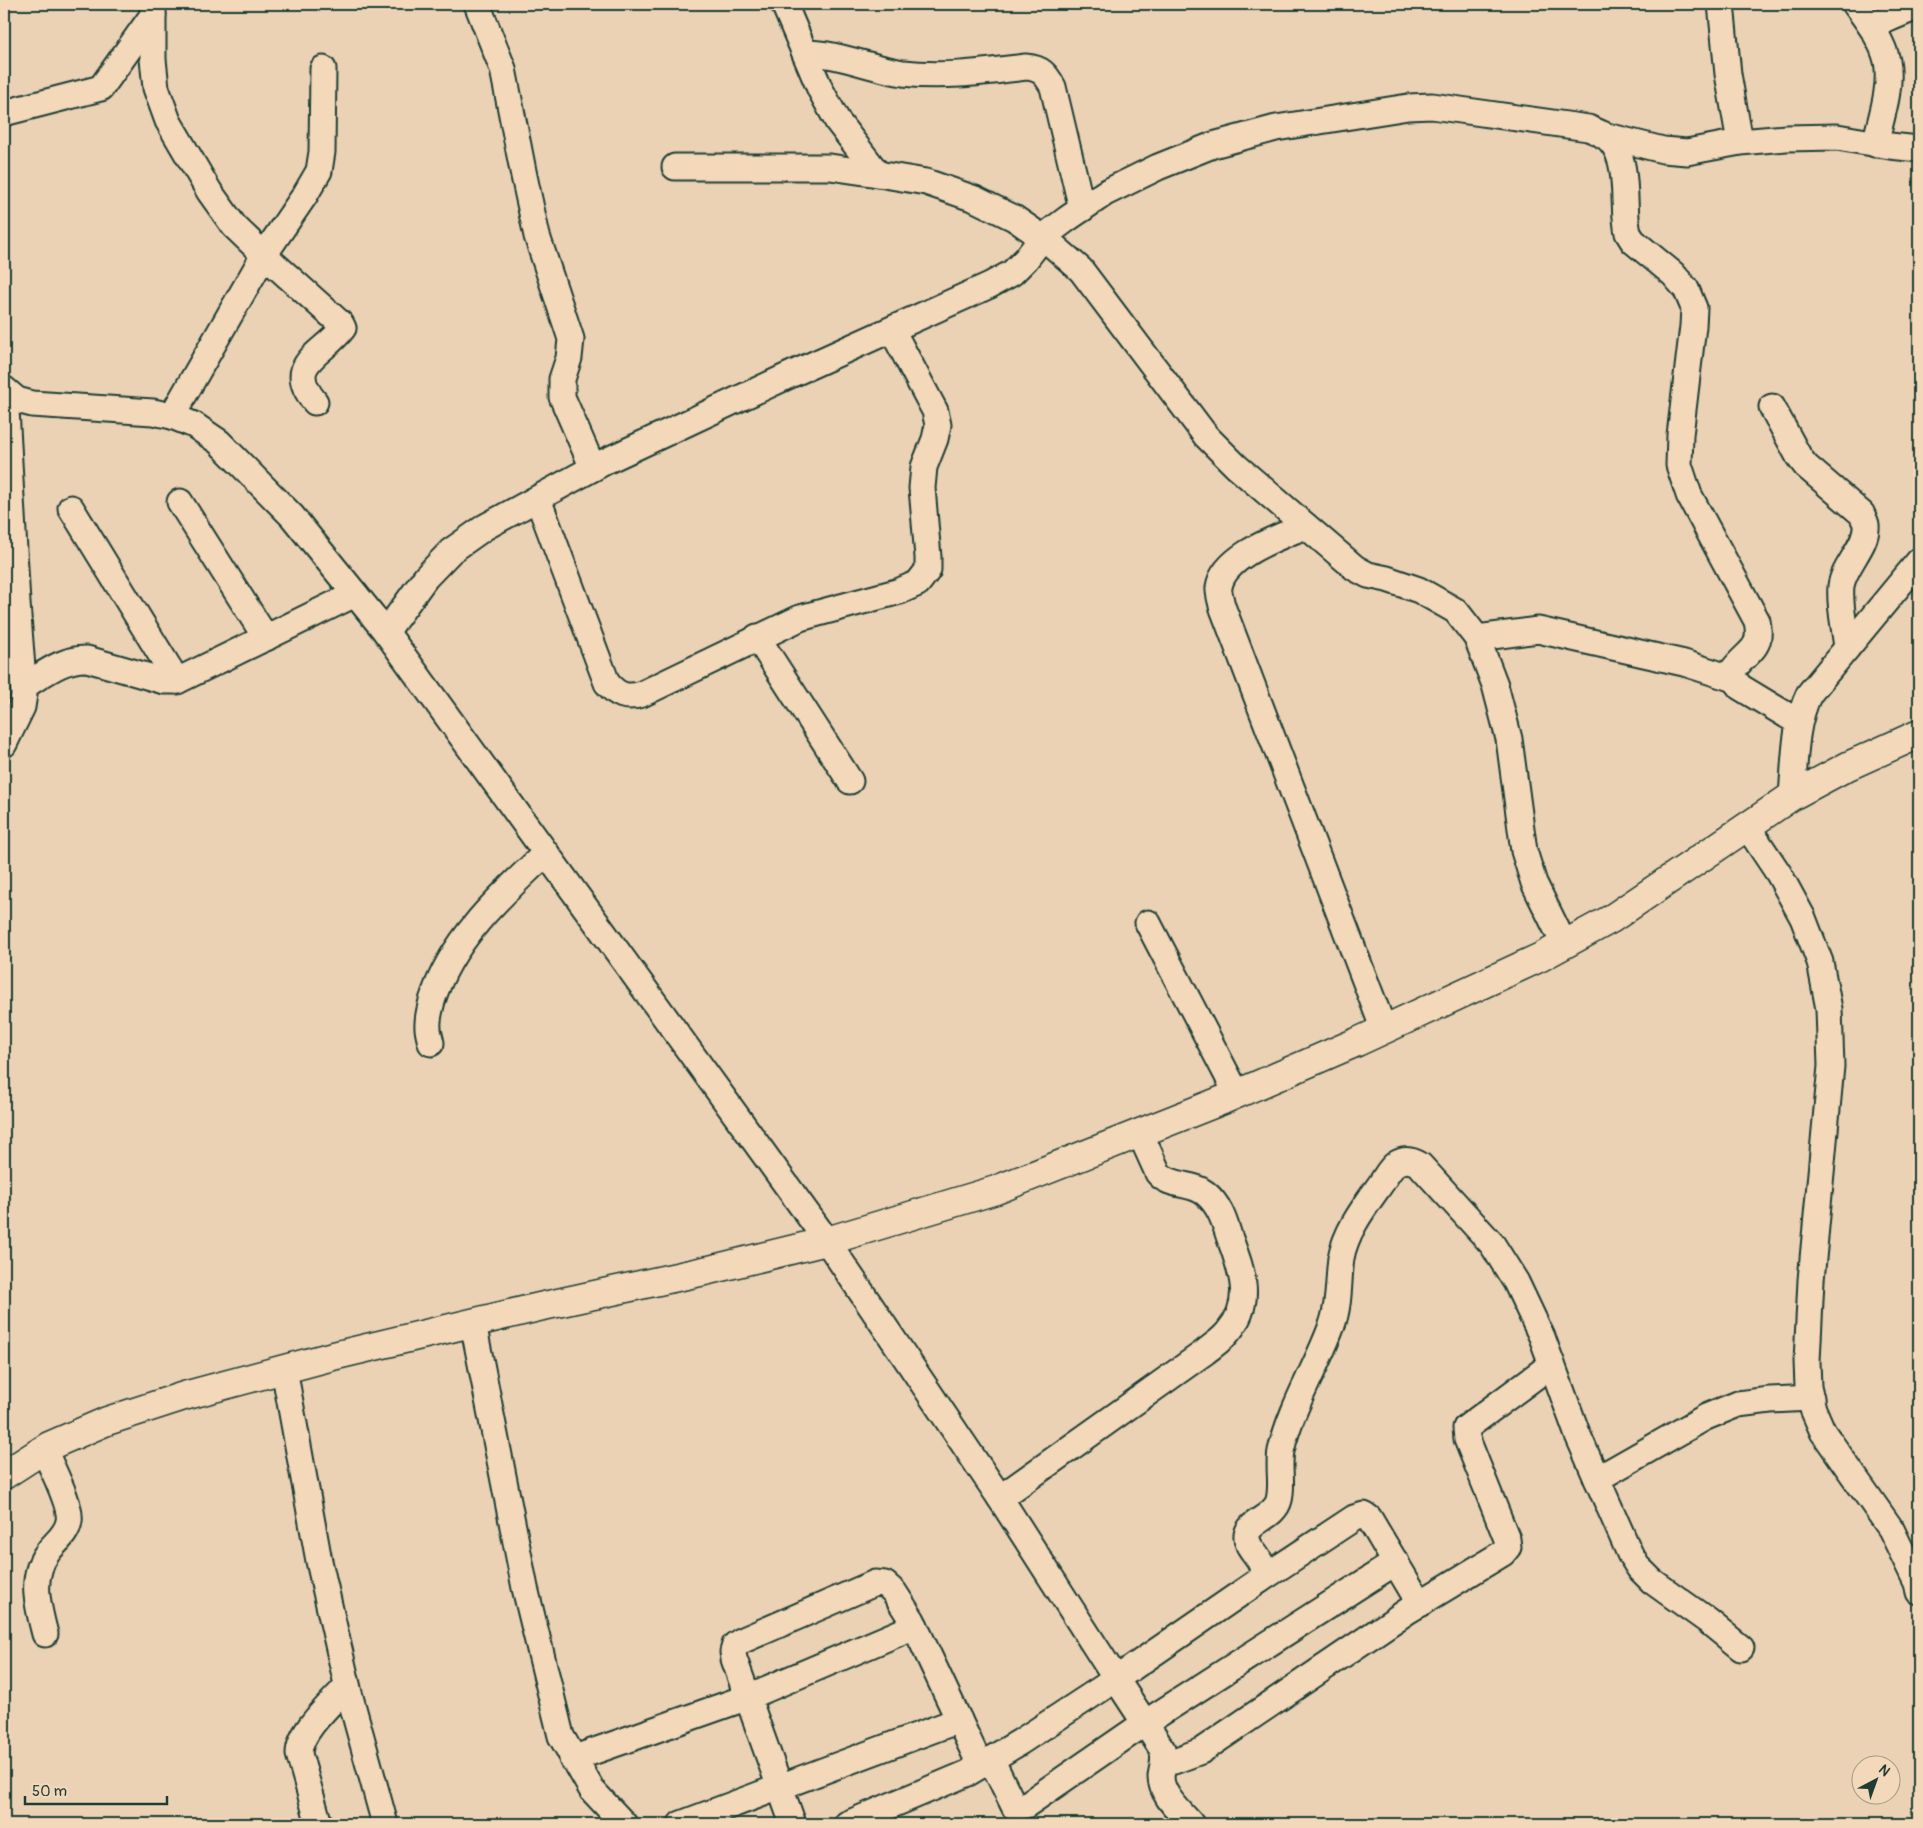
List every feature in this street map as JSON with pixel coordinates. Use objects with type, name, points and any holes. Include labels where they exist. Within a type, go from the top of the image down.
[{"type":"highway","points":[[4,1475],[44,1449],[107,1420],[184,1396],[284,1369],[473,1323],[709,1270],[827,1241],[996,1190],[1237,1094],[1384,1030],[1541,957],[1611,919],[1792,796],[1848,766],[1919,734]]},
{"type":"street","points":[[478,4],[503,69],[537,236],[571,339],[569,358],[562,379],[562,397],[593,468]]},
{"type":"street","points":[[784,4],[820,89],[838,122],[878,174]]},
{"type":"street","points":[[1720,4],[1728,74],[1740,142]]},
{"type":"street","points":[[1855,4],[1872,26],[1887,61],[1888,87],[1875,144]]},
{"type":"street","points":[[1872,26],[1912,9],[1917,4]]},
{"type":"street","points":[[4,113],[101,88],[153,9]]},
{"type":"street","points":[[153,9],[156,88],[168,121],[209,191],[234,226],[341,324],[343,328],[312,358],[304,369],[302,381],[306,392],[315,402]]},
{"type":"street","points":[[805,53],[836,56],[902,73],[946,76],[1026,67],[1038,68],[1046,75],[1053,87],[1082,209]]},
{"type":"street","points":[[172,416],[264,255],[319,171],[322,152],[324,69]]},
{"type":"street","points":[[386,632],[426,577],[451,551],[485,527],[593,468],[792,374],[983,289],[1012,273],[1043,237],[1105,194],[1158,167],[1212,145],[1276,128],[1408,107],[1432,106],[1588,128],[1603,135],[1663,150],[1687,152],[1740,142],[1786,138],[1837,137],[1919,149]]},
{"type":"street","points":[[1603,135],[1613,143],[1621,155],[1628,233],[1633,241],[1673,274],[1686,288],[1694,308],[1680,435],[1679,465],[1689,495],[1757,622],[1760,635],[1757,644],[1733,670],[1734,679],[1740,687],[1798,722]]},
{"type":"street","points":[[675,168],[830,167],[926,182],[975,199],[1014,218],[1043,237],[1081,270],[1206,436],[1236,466],[1355,568],[1418,590],[1456,611],[1477,638],[1495,685],[1509,739],[1524,851],[1534,883],[1564,944]]},
{"type":"street","points":[[538,498],[607,682],[613,690],[623,696],[632,697],[642,694],[757,637],[800,618],[900,591],[918,582],[928,570],[922,488],[924,467],[935,439],[938,425],[935,410],[892,330]]},
{"type":"street","points":[[5,390],[17,400],[32,404],[152,412],[172,416],[194,425],[220,442],[292,516],[386,632],[827,1241],[1000,1498],[1146,1723],[1162,1749],[1164,1762],[1161,1773],[1166,1795],[1191,1824]]},
{"type":"street","points":[[4,744],[22,708],[24,686],[9,568],[5,390]]},
{"type":"street","points":[[1772,407],[1799,457],[1806,466],[1862,514],[1866,525],[1864,538],[1846,570],[1841,585],[1841,605],[1848,648]]},
{"type":"street","points":[[180,502],[266,638]]},
{"type":"street","points":[[71,508],[177,681]]},
{"type":"street","points":[[1306,526],[1255,548],[1234,562],[1223,574],[1218,588],[1222,606],[1384,1030]]},
{"type":"street","points":[[1792,796],[1798,722],[1809,694],[1919,561]]},
{"type":"street","points":[[24,686],[64,662],[75,658],[87,659],[164,681],[177,681],[355,594]]},
{"type":"street","points":[[1477,638],[1538,630],[1684,663],[1734,679]]},
{"type":"street","points":[[757,637],[850,781]]},
{"type":"street","points":[[1747,826],[1779,874],[1803,918],[1820,962],[1829,1009],[1831,1066],[1810,1280],[1808,1387],[1823,1432],[1891,1529],[1917,1583],[1919,1592]]},
{"type":"street","points":[[431,1042],[428,1028],[430,1010],[436,987],[450,962],[474,926],[497,900],[546,853]]},
{"type":"street","points":[[1148,923],[1237,1094]]},
{"type":"street","points":[[1000,1498],[1205,1352],[1228,1332],[1239,1314],[1245,1292],[1242,1270],[1221,1213],[1214,1202],[1198,1188],[1162,1178],[1140,1133]]},
{"type":"street","points":[[1260,1580],[1263,1572],[1262,1566],[1248,1541],[1247,1535],[1251,1527],[1275,1509],[1279,1502],[1281,1453],[1287,1431],[1332,1324],[1338,1303],[1342,1257],[1349,1233],[1364,1207],[1395,1164],[1405,1160],[1413,1160],[1420,1165],[1492,1244],[1516,1282],[1542,1337],[1577,1433],[1630,1554],[1639,1568],[1652,1581],[1708,1621],[1741,1648]]},
{"type":"street","points":[[473,1323],[526,1588],[561,1736],[572,1759],[592,1790],[624,1824]]},
{"type":"street","points":[[1164,1762],[1189,1757],[1201,1751],[1334,1659],[1420,1604],[1497,1559],[1508,1547],[1507,1539],[1467,1439],[1466,1428],[1552,1364]]},
{"type":"street","points":[[284,1369],[319,1561],[347,1686],[385,1824]]},
{"type":"street","points":[[1597,1479],[1706,1417],[1738,1404],[1811,1398]]},
{"type":"street","points":[[44,1449],[68,1507],[70,1520],[66,1532],[48,1552],[39,1566],[36,1582],[38,1606],[45,1634]]},
{"type":"street","points":[[847,1824],[968,1773],[1020,1742],[1360,1515],[1369,1518],[1420,1604]]},
{"type":"street","points":[[793,1824],[734,1659],[734,1645],[862,1588],[875,1583],[885,1584],[894,1592],[915,1626],[959,1720],[1011,1803],[1015,1808],[1020,1808],[1146,1723],[1396,1562]]},
{"type":"street","points":[[572,1759],[748,1698],[915,1626]]},
{"type":"street","points":[[319,1824],[300,1754],[300,1747],[302,1738],[347,1686]]},
{"type":"street","points":[[681,1824],[959,1720]]}]
